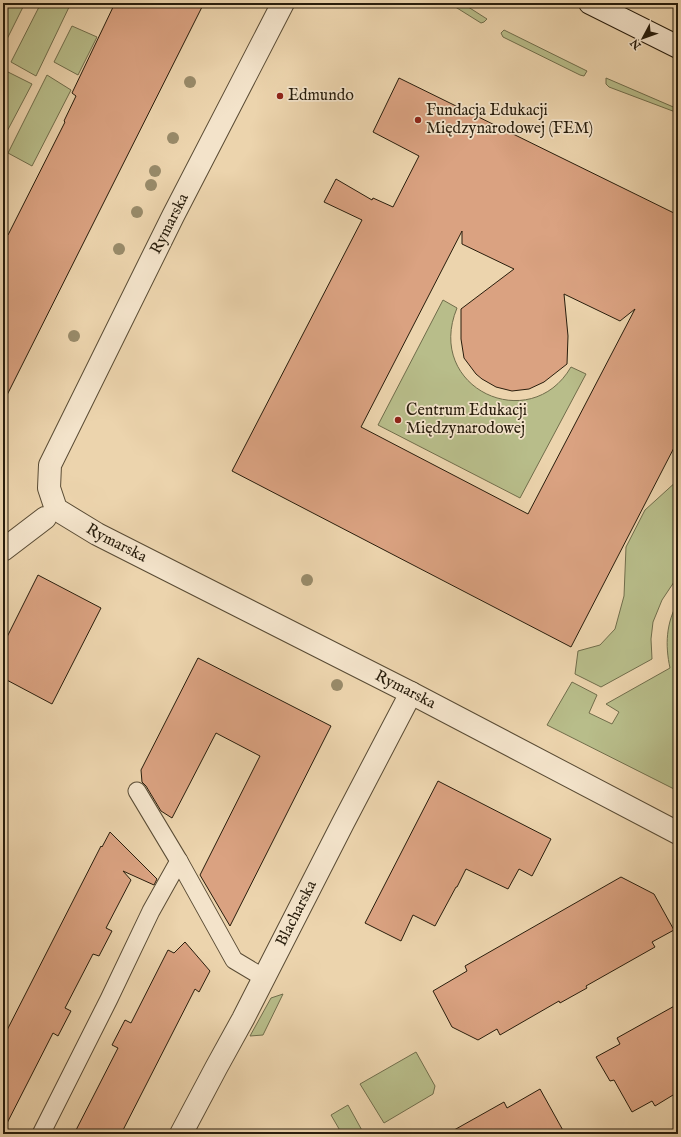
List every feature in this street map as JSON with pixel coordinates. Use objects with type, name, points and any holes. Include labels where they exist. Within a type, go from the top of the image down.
[{"type":"street","name":"Rymarska","points":[[283,3],[170,223],[50,465],[50,514],[97,534],[411,693],[678,833]]},
{"type":"street","points":[[590,3],[678,47]]},
{"type":"street","points":[[3,550],[50,514]]},
{"type":"street","name":"Blacharska","points":[[181,1134],[264,978],[346,816],[411,693]]},
{"type":"lane","points":[[137,791],[179,861],[234,960],[264,978]]},
{"type":"lane","points":[[41,1134],[109,1000],[151,910],[179,861]]},
{"type":"green space","points":[[3,3],[25,3],[3,47]]},
{"type":"green space","points":[[41,3],[71,3],[36,76],[11,62]]},
{"type":"green space","points":[[449,3],[462,3],[487,19],[481,23]]},
{"type":"green space","points":[[72,26],[97,37],[78,75],[54,62]]},
{"type":"green space","points":[[504,30],[587,71],[584,76],[580,75],[503,37],[501,33]]},
{"type":"green space","points":[[6,71],[32,84],[3,139],[3,77]]},
{"type":"green space","points":[[47,75],[71,90],[32,166],[8,153]]},
{"type":"green space","points":[[606,78],[678,109],[678,113],[609,87],[606,84]]},
{"type":"green space","points":[[443,300],[457,308],[451,336],[455,361],[468,380],[486,394],[508,400],[531,399],[553,388],[571,367],[586,374],[520,498],[378,425]]},
{"type":"green space","points":[[678,480],[678,576],[662,600],[653,622],[651,639],[652,659],[601,687],[575,674],[578,651],[600,645],[615,629],[624,596],[626,547],[645,510]]},
{"type":"green space","points":[[678,602],[678,791],[547,725],[572,682],[597,695],[589,713],[612,724],[619,712],[606,704],[670,668],[667,651],[668,634],[671,618]]},
{"type":"green space","points":[[283,994],[263,1035],[250,1036],[271,998]]},
{"type":"green space","points":[[416,1052],[435,1086],[433,1094],[384,1123],[360,1084]]},
{"type":"green space","points":[[348,1105],[364,1134],[342,1134],[331,1115]]},
{"type":"building","points":[[115,3],[204,3],[3,403],[3,234],[8,235],[65,122],[64,121],[76,96],[72,93]]},
{"type":"building","points":[[399,78],[678,215],[678,440],[571,647],[232,471],[362,220],[324,202],[336,179],[372,200],[373,198],[393,207],[419,156],[373,132]],"holes":[[[462,231],[462,244],[514,269],[461,309],[461,339],[464,358],[476,374],[496,387],[512,391],[529,389],[544,382],[567,364],[568,336],[564,294],[620,321],[635,309],[528,514],[361,427]]]},
{"type":"building","points":[[38,575],[101,608],[52,704],[3,678],[3,645]]},
{"type":"building","points":[[198,658],[331,726],[230,926],[200,875],[260,756],[216,733],[172,818],[161,811],[142,782],[141,770]]},
{"type":"building","points":[[438,781],[551,839],[532,876],[519,869],[508,889],[466,869],[435,926],[413,915],[401,941],[365,923]]},
{"type":"building","points":[[110,832],[157,879],[154,885],[123,871],[131,880],[106,928],[112,931],[99,956],[93,954],[65,1008],[71,1011],[58,1036],[53,1033],[3,1131],[3,1038],[101,846],[102,847]]},
{"type":"building","points":[[621,877],[654,894],[674,930],[652,942],[655,947],[586,986],[587,988],[560,1003],[559,1001],[500,1035],[497,1029],[478,1040],[452,1027],[433,991],[467,971],[465,966]]},
{"type":"building","points":[[185,942],[210,971],[199,992],[195,989],[121,1134],[74,1134],[118,1048],[112,1045],[125,1020],[131,1023],[168,950],[174,953]]},
{"type":"building","points":[[678,1004],[678,1092],[655,1106],[652,1101],[632,1112],[614,1080],[610,1081],[596,1057],[620,1044],[617,1038]]},
{"type":"building","points":[[540,1089],[565,1134],[447,1134],[504,1102],[507,1108]]},
{"type":"place","name":"Edmundo","points":[[280,96]]},
{"type":"place","name":"Fundacja Edukacji Międzynarodowej (FEM)","points":[[418,120]]},
{"type":"place","name":"Centrum Edukacji Międzynarodowej","points":[[398,420]]}]
